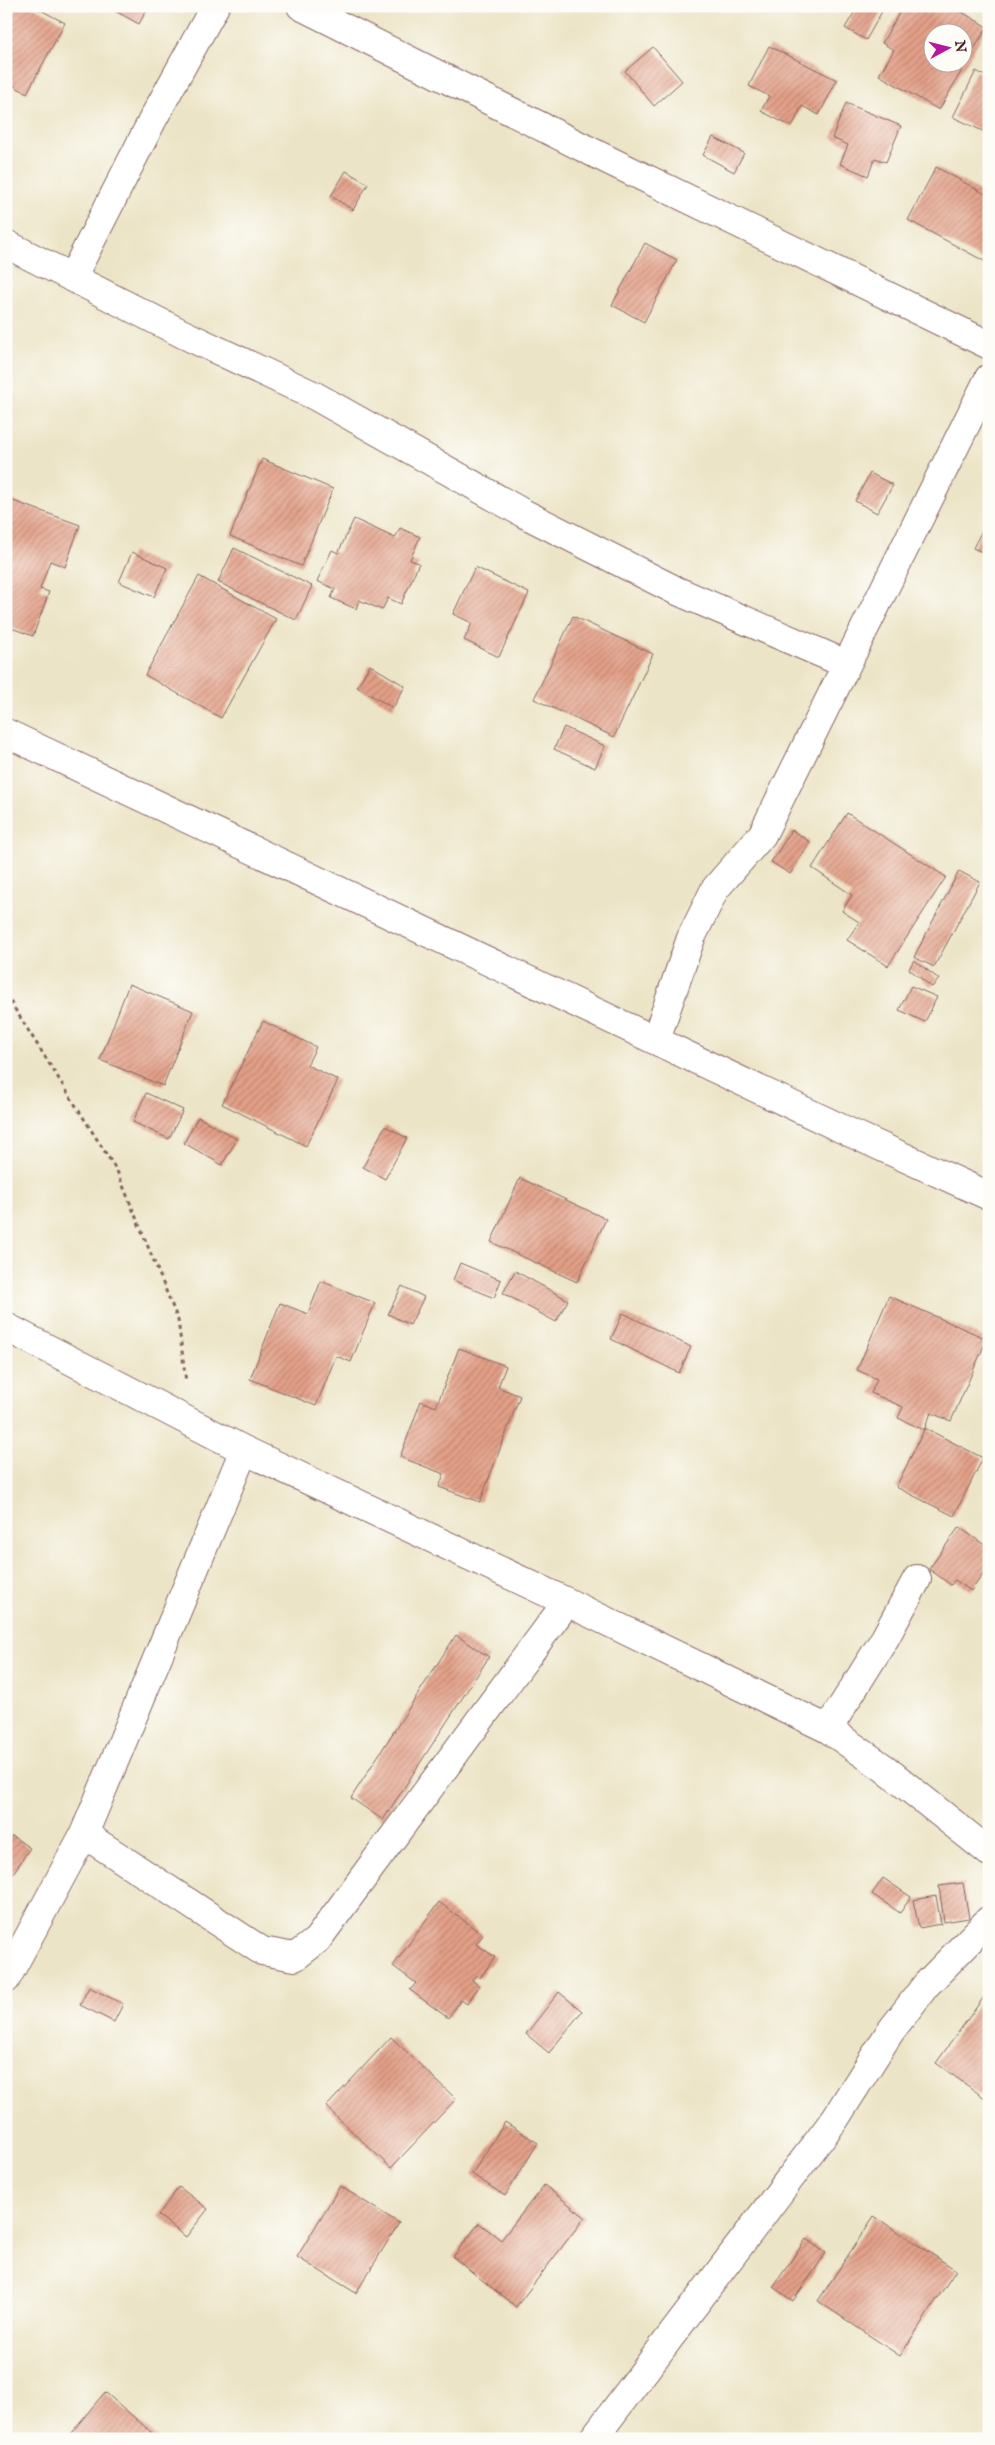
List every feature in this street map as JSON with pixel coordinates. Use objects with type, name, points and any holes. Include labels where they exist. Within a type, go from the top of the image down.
[{"type":"street","points":[[72,278],[154,116],[215,6]]},
{"type":"street","points":[[301,6],[616,164],[989,345]]},
{"type":"street","points":[[6,244],[315,396],[523,513],[675,590],[846,664]]},
{"type":"street","points":[[656,1039],[691,938],[715,889],[762,835],[989,378]]},
{"type":"street","points":[[6,733],[656,1039],[851,1133],[989,1196]]},
{"type":"street","points":[[6,1327],[244,1450],[568,1602],[828,1729],[884,1768],[989,1852]]},
{"type":"street","points":[[6,1979],[84,1834],[244,1450]]},
{"type":"street","points":[[828,1729],[885,1638],[917,1579]]},
{"type":"street","points":[[84,1834],[262,1951],[295,1956],[318,1940],[568,1602]]},
{"type":"street","points":[[593,2439],[835,2119],[890,2032],[926,1985],[989,1920]]},
{"type":"path","points":[[6,995],[117,1171],[178,1320],[191,1423]]},
{"type":"building","points":[[13,6],[33,6],[65,23],[27,93],[6,82],[6,19]]},
{"type":"building","points":[[106,6],[149,6],[139,24]]},
{"type":"building","points":[[858,6],[885,6],[866,40],[845,28]]},
{"type":"building","points":[[903,6],[959,6],[957,9],[987,27],[972,53],[972,22],[922,22],[922,72],[961,72],[939,110],[879,75],[894,50],[882,43]]},
{"type":"building","points":[[769,46],[837,80],[819,115],[802,106],[792,127],[761,111],[769,96],[749,86]]},
{"type":"building","points":[[653,47],[682,81],[654,106],[625,71]]},
{"type":"building","points":[[976,71],[987,77],[989,73],[989,134],[953,117]]},
{"type":"building","points":[[846,103],[901,126],[886,162],[875,158],[868,176],[840,164],[848,145],[832,138]]},
{"type":"building","points":[[713,137],[744,153],[734,172],[703,155]]},
{"type":"building","points":[[936,167],[989,196],[989,251],[984,261],[908,220]]},
{"type":"building","points":[[346,171],[368,184],[353,210],[331,196]]},
{"type":"building","points":[[645,243],[677,260],[644,322],[612,305]]},
{"type":"building","points":[[262,459],[333,489],[301,566],[230,536]]},
{"type":"building","points":[[870,473],[893,485],[877,513],[855,501]]},
{"type":"building","points":[[8,499],[80,525],[65,567],[50,561],[40,589],[49,592],[33,636],[6,626],[6,505]]},
{"type":"building","points":[[989,517],[989,555],[973,548]]},
{"type":"building","points":[[354,519],[395,538],[400,528],[420,537],[410,560],[419,563],[401,604],[388,598],[382,610],[359,600],[356,609],[331,598],[335,589],[317,581],[332,550],[338,553]]},
{"type":"building","points":[[234,548],[312,586],[296,620],[218,582]]},
{"type":"building","points":[[132,552],[167,568],[154,597],[119,582]]},
{"type":"building","points":[[475,567],[529,593],[499,657],[464,640],[472,623],[453,614]]},
{"type":"building","points":[[199,576],[276,619],[221,718],[145,675]]},
{"type":"building","points":[[573,616],[653,654],[614,737],[534,699]]},
{"type":"building","points":[[370,665],[405,686],[393,708],[357,687]]},
{"type":"building","points":[[564,727],[605,746],[595,768],[554,749]]},
{"type":"building","points":[[847,813],[946,877],[888,966],[847,940],[859,922],[842,911],[852,895],[812,868]]},
{"type":"building","points":[[792,830],[810,842],[790,874],[771,862]]},
{"type":"building","points":[[959,871],[980,882],[934,967],[914,957]]},
{"type":"building","points":[[914,960],[939,979],[932,987],[909,969]]},
{"type":"building","points":[[129,984],[193,1011],[163,1086],[100,1060]]},
{"type":"building","points":[[911,986],[937,997],[925,1022],[899,1010]]},
{"type":"building","points":[[263,1021],[316,1047],[307,1065],[338,1080],[306,1146],[222,1104]]},
{"type":"building","points":[[146,1093],[183,1110],[169,1139],[133,1122]]},
{"type":"building","points":[[198,1117],[237,1139],[222,1165],[184,1143]]},
{"type":"building","points":[[385,1126],[407,1138],[385,1179],[363,1167]]},
{"type":"building","points":[[520,1178],[606,1219],[577,1282],[491,1242]]},
{"type":"building","points":[[460,1263],[501,1280],[494,1298],[453,1280]]},
{"type":"building","points":[[515,1271],[568,1300],[556,1322],[503,1293]]},
{"type":"building","points":[[321,1281],[375,1303],[351,1362],[336,1356],[316,1406],[250,1379],[280,1303],[308,1314]]},
{"type":"building","points":[[402,1286],[424,1297],[410,1325],[388,1314]]},
{"type":"building","points":[[889,1296],[987,1339],[951,1421],[931,1413],[924,1430],[898,1418],[903,1407],[871,1393],[877,1379],[857,1370]]},
{"type":"building","points":[[623,1313],[691,1347],[679,1373],[611,1339]]},
{"type":"building","points":[[459,1348],[506,1366],[498,1387],[520,1396],[480,1502],[439,1487],[444,1474],[400,1457],[421,1401],[436,1407]]},
{"type":"building","points":[[925,1428],[983,1458],[954,1516],[896,1487]]},
{"type":"building","points":[[959,1527],[989,1548],[989,1566],[971,1591],[955,1580],[951,1585],[929,1569]]},
{"type":"building","points":[[456,1635],[489,1657],[383,1820],[351,1798]]},
{"type":"building","points":[[12,1836],[30,1848],[10,1878],[6,1875],[6,1844]]},
{"type":"building","points":[[883,1878],[911,1897],[900,1913],[872,1894]]},
{"type":"building","points":[[963,1883],[969,1918],[944,1922],[939,1886]]},
{"type":"building","points":[[936,1896],[941,1924],[919,1928],[913,1900]]},
{"type":"building","points":[[439,1902],[483,1935],[476,1944],[495,1957],[480,1978],[476,1975],[472,1980],[479,1986],[467,2004],[461,2000],[448,2018],[410,1990],[416,1983],[393,1966]]},
{"type":"building","points":[[89,1987],[123,2004],[114,2022],[80,2005]]},
{"type":"building","points":[[989,1990],[989,2101],[936,2063]]},
{"type":"building","points":[[559,1992],[582,2011],[549,2053],[526,2034]]},
{"type":"building","points":[[391,2037],[456,2099],[391,2168],[326,2107]]},
{"type":"building","points":[[505,2122],[538,2143],[505,2196],[472,2174]]},
{"type":"building","points":[[544,2185],[585,2217],[516,2307],[453,2257],[479,2223],[501,2240]]},
{"type":"building","points":[[340,2186],[399,2223],[356,2293],[297,2257]]},
{"type":"building","points":[[179,2187],[208,2209],[186,2237],[158,2215]]},
{"type":"building","points":[[874,2216],[956,2270],[900,2356],[818,2301]]},
{"type":"building","points":[[806,2239],[826,2253],[793,2301],[773,2287]]},
{"type":"building","points":[[105,2392],[159,2439],[66,2439]]}]
